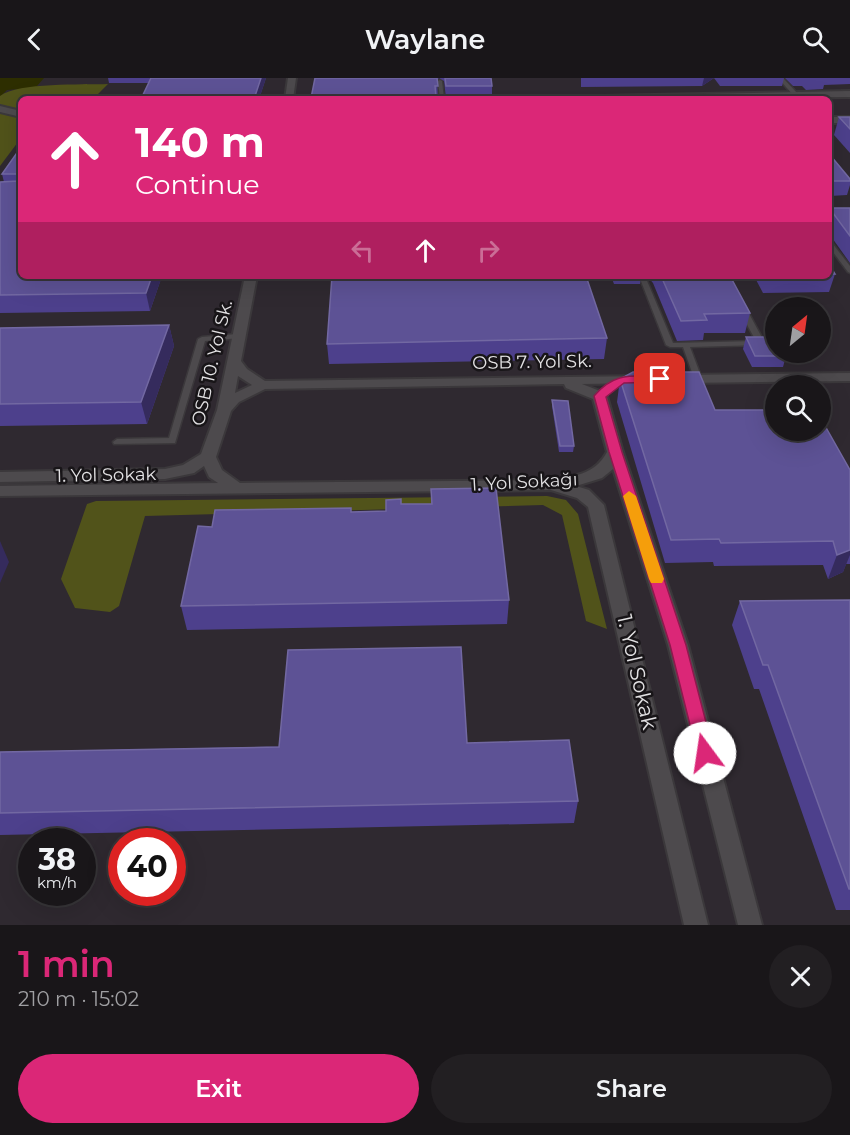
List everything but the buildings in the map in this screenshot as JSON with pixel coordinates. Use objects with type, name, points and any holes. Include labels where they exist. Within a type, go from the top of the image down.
[{"type":"street","points":[[290,96],[292,78]]},
{"type":"street","points":[[748,96],[850,94]]},
{"type":"street","points":[[0,109],[18,113]]},
{"type":"street","points":[[832,120],[850,120]]},
{"type":"street","name":"OSB 10. Yol Sk.","points":[[208,457],[224,411],[237,336],[251,279]]},
{"type":"street","points":[[233,360],[242,372],[262,385]]},
{"type":"street","name":"OSB 7. Yol Sk.","points":[[224,411],[234,399],[262,385],[850,376]]},
{"type":"street","points":[[600,396],[612,384],[622,380]]},
{"type":"street","points":[[560,382],[600,396]]},
{"type":"street","points":[[600,396],[615,452],[678,645],[750,925]]},
{"type":"street","name":"1. Yol Sokağı","points":[[0,491],[88,482],[238,489],[549,484],[591,478],[609,466],[615,452]]},
{"type":"street","points":[[208,457],[215,473],[238,489]]},
{"type":"street","name":"1. Yol Sokak","points":[[0,477],[88,482],[165,474],[188,469],[208,457]]},
{"type":"street","name":"1. Yol Sokak","points":[[549,484],[583,494],[596,505],[696,925]]},
{"type":"lane","points":[[780,78],[796,95]]},
{"type":"lane","points":[[440,81],[442,96]]},
{"type":"lane","points":[[832,246],[850,271]]},
{"type":"lane","points":[[643,279],[670,345],[760,343],[741,305]]},
{"type":"lane","points":[[117,442],[172,441],[202,339],[237,336]]},
{"type":"lane","points":[[686,345],[698,379]]},
{"type":"shaded area","points":[[0,78],[850,78],[850,925],[0,925]]},
{"type":"shaded area","points":[[0,78],[44,78],[37,86],[46,87],[7,90],[0,97]]},
{"type":"shaded area","points":[[108,84],[96,96],[18,96],[18,110],[0,107],[0,96],[9,92],[21,88]]},
{"type":"shaded area","points":[[0,113],[18,117],[18,142],[0,166]]},
{"type":"shaded area","points":[[547,496],[566,500],[578,514],[607,629],[586,621],[562,515],[543,505],[145,516],[119,606],[110,612],[75,608],[61,579],[87,504],[96,501]]},
{"type":"slow traffic","points":[[629,496],[656,579]]},
{"type":"route","points":[[660,379],[622,380],[612,384],[600,396],[615,452],[678,645],[705,753]]}]
